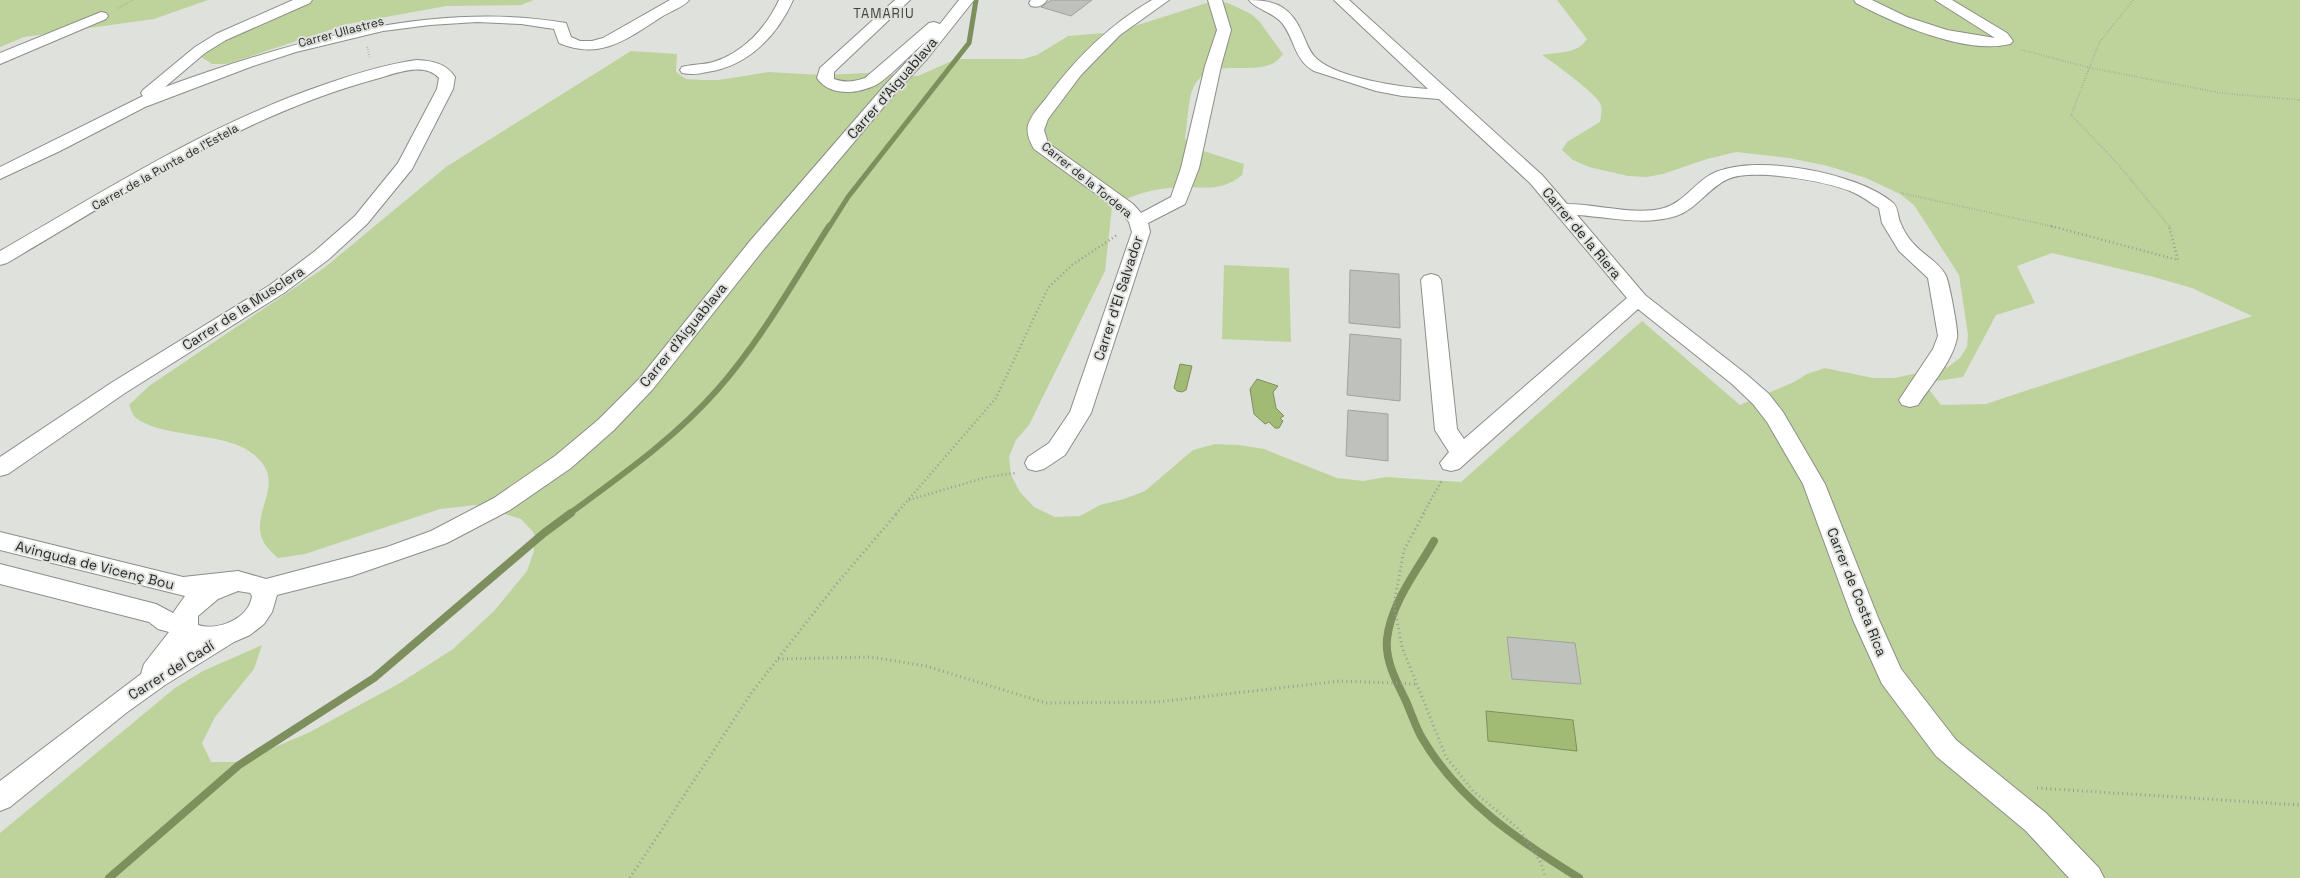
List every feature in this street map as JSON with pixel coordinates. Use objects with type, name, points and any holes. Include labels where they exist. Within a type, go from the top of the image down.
[{"type":"street","points":[[128,109],[191,58],[221,37],[305,0]]},
{"type":"street","name":"Carrer Ullastres","points":[[0,174],[128,109],[224,70],[320,36],[404,16],[445,9],[468,8],[518,12],[545,19],[561,26],[564,40],[572,46],[585,46],[618,37],[647,22],[668,6],[682,0]]},
{"type":"street","points":[[688,70],[716,66],[735,57],[758,42],[780,14],[786,0]]},
{"type":"street","points":[[903,0],[826,71],[828,82],[841,87],[854,87],[871,81],[924,34],[964,3]]},
{"type":"street","name":"Carrer de la Tordera","points":[[1138,221],[1127,208],[1040,145],[1036,130],[1040,118],[1070,76],[1107,37],[1143,10],[1162,0]]},
{"type":"street","name":"Carrer d'El Salvador","points":[[1036,463],[1056,449],[1080,413],[1141,232],[1138,221],[1179,200],[1190,168],[1211,82],[1213,66],[1224,30],[1215,0]]},
{"type":"street","points":[[1256,0],[1280,13],[1289,22],[1302,51],[1311,62],[1322,69],[1350,80],[1395,91],[1444,94]]},
{"type":"street","name":"Carrer de la Riera","points":[[1341,0],[1536,179],[1638,299]]},
{"type":"street","points":[[1861,0],[1922,29],[1943,35],[1997,43],[2005,41],[2002,36],[1942,0]]},
{"type":"street","name":"Carrer d'Aiguablava","points":[[264,589],[326,574],[394,554],[439,537],[502,504],[563,462],[606,425],[646,384],[720,290],[891,88],[922,56],[964,3]]},
{"type":"street","points":[[0,59],[101,16]]},
{"type":"street","points":[[191,58],[196,67],[204,71],[224,70]]},
{"type":"street","name":"Carrer de la Punta de l'Estela","points":[[0,260],[179,156],[239,126],[308,95],[356,78],[398,68],[428,65]]},
{"type":"street","name":"Carrer de la Musclera","points":[[0,468],[118,388],[277,289],[322,255],[361,220],[406,165],[445,89],[447,77],[444,72],[428,65]]},
{"type":"street","points":[[1563,210],[1581,209],[1630,214],[1661,214],[1683,207],[1722,175],[1740,170],[1775,171],[1812,176],[1856,187],[1887,206],[1892,223],[1906,247],[1937,276],[1948,336],[1943,350],[1910,400]]},
{"type":"street","points":[[1431,280],[1446,430],[1457,458],[1638,299]]},
{"type":"street","name":"Carrer de Costa Rica","points":[[1638,299],[1691,343],[1739,379],[1761,399],[1775,417],[1814,484],[1866,620],[1891,676],[1946,748],[2036,822],[2090,878]]},
{"type":"street","name":"Avinguda de Vicenç Bou","points":[[0,541],[183,587],[238,581]]},
{"type":"street","points":[[0,574],[156,614],[167,622],[185,626],[188,633],[204,639],[225,636]]},
{"type":"street","name":"Carrer d'Aiguablava","points":[[259,613],[281,595],[326,574]]},
{"type":"street","points":[[238,581],[258,584],[264,589],[266,596],[259,613]]},
{"type":"street","name":"Carrer del Cadí","points":[[117,705],[159,667],[171,651],[185,626],[186,616],[191,607],[211,590],[238,581]]},
{"type":"street","name":"Carrer del Cadí","points":[[0,798],[117,705],[156,677],[225,636],[238,630],[259,613]]},
{"type":"path","points":[[1896,192],[1973,206],[2068,229],[2178,260],[2171,228],[2118,164],[2071,115],[2091,68],[2099,43],[2133,0]]},
{"type":"path","points":[[1997,43],[2091,68],[2221,93],[2300,100]]},
{"type":"path","points":[[630,878],[752,692],[834,587],[996,398],[1048,288],[1072,264],[1138,221]]},
{"type":"path","points":[[1457,458],[1404,550],[1394,604],[1402,647],[1446,757],[1473,792],[1520,830],[1540,861],[1546,878]]},
{"type":"path","points":[[908,500],[987,477],[1011,475],[1036,463]]},
{"type":"path","points":[[778,659],[871,658],[918,665],[1046,703],[1157,702],[1340,681],[1417,684]]},
{"type":"path","points":[[2031,788],[2300,805]]},
{"type":"shaded area","points":[[0,0],[208,0],[154,19],[24,37],[0,47]]},
{"type":"shaded area","points":[[313,0],[534,0],[521,5],[446,6],[348,24],[227,64],[212,64],[201,57],[206,51],[217,44]]},
{"type":"shaded area","points":[[1557,0],[2300,0],[2300,878],[0,878],[0,833],[175,688],[203,671],[262,645],[254,669],[215,717],[202,743],[211,762],[241,762],[310,732],[400,683],[453,649],[494,611],[527,571],[534,551],[534,533],[521,519],[476,505],[440,509],[305,554],[278,558],[267,547],[261,535],[260,522],[269,485],[267,472],[260,460],[244,448],[232,443],[146,424],[135,417],[129,405],[149,386],[324,268],[446,167],[631,51],[677,54],[676,72],[686,79],[719,80],[768,72],[823,75],[868,73],[918,76],[956,59],[1023,59],[1037,55],[1068,36],[1116,32],[1213,1],[1228,3],[1251,14],[1259,21],[1283,54],[1274,63],[1263,67],[1210,71],[1200,78],[1192,91],[1185,139],[1194,148],[1244,164],[1242,175],[1234,181],[1219,186],[1203,188],[1177,187],[1151,191],[1135,195],[1112,207],[1105,271],[1029,425],[1016,440],[1009,457],[1011,475],[1020,492],[1034,507],[1055,517],[1080,516],[1100,505],[1124,499],[1145,491],[1193,450],[1215,444],[1239,445],[1264,449],[1337,478],[1363,481],[1386,477],[1461,482],[1642,321],[1740,405],[1794,382],[1807,374],[1825,368],[1873,378],[1894,378],[1948,367],[1960,358],[1967,347],[1968,335],[1959,275],[1914,205],[1900,194],[1866,178],[1828,166],[1789,158],[1736,152],[1707,159],[1663,174],[1647,177],[1628,176],[1589,167],[1573,160],[1562,150],[1567,142],[1600,122],[1602,112],[1601,105],[1597,98],[1582,85],[1542,55],[1573,50],[1583,44],[1587,39]],"holes":[[[2052,253],[2150,276],[2192,288],[2252,316],[1986,404],[1941,405],[1924,383],[1963,377],[1996,315],[2035,303],[2017,266]]]},
{"type":"shaded area","points":[[1224,265],[1289,268],[1291,342],[1222,339]]},
{"type":"shaded area","points":[[1180,364],[1192,366],[1186,390],[1182,392],[1177,391],[1174,388]]},
{"type":"shaded area","points":[[1257,379],[1278,386],[1273,392],[1276,408],[1284,416],[1280,418],[1283,421],[1279,428],[1275,428],[1269,422],[1265,424],[1254,414],[1250,389]]},
{"type":"shaded area","points":[[1486,711],[1573,720],[1577,751],[1488,741]]},
{"type":"building","points":[[1051,0],[1092,0],[1071,16],[1041,7]]},
{"type":"building","points":[[1350,270],[1399,274],[1400,328],[1349,323]]},
{"type":"building","points":[[1350,334],[1401,339],[1400,401],[1347,395]]},
{"type":"building","points":[[1348,410],[1388,414],[1388,461],[1346,456]]},
{"type":"building","points":[[1507,637],[1575,643],[1581,684],[1512,679]]},
{"type":"waterway","points":[[829,227],[848,197],[969,43],[976,0]]},
{"type":"waterway","points":[[569,514],[666,440],[718,389],[749,351],[829,226]]},
{"type":"waterway","points":[[109,878],[239,765],[374,678],[544,533],[571,513]]},
{"type":"waterway","points":[[1434,541],[1399,600],[1389,626],[1387,647],[1389,662],[1395,678],[1422,738],[1437,761],[1454,781],[1472,800],[1512,834],[1579,878]]},
{"type":"district","name":"TAMARIU","points":[[884,13]]}]
